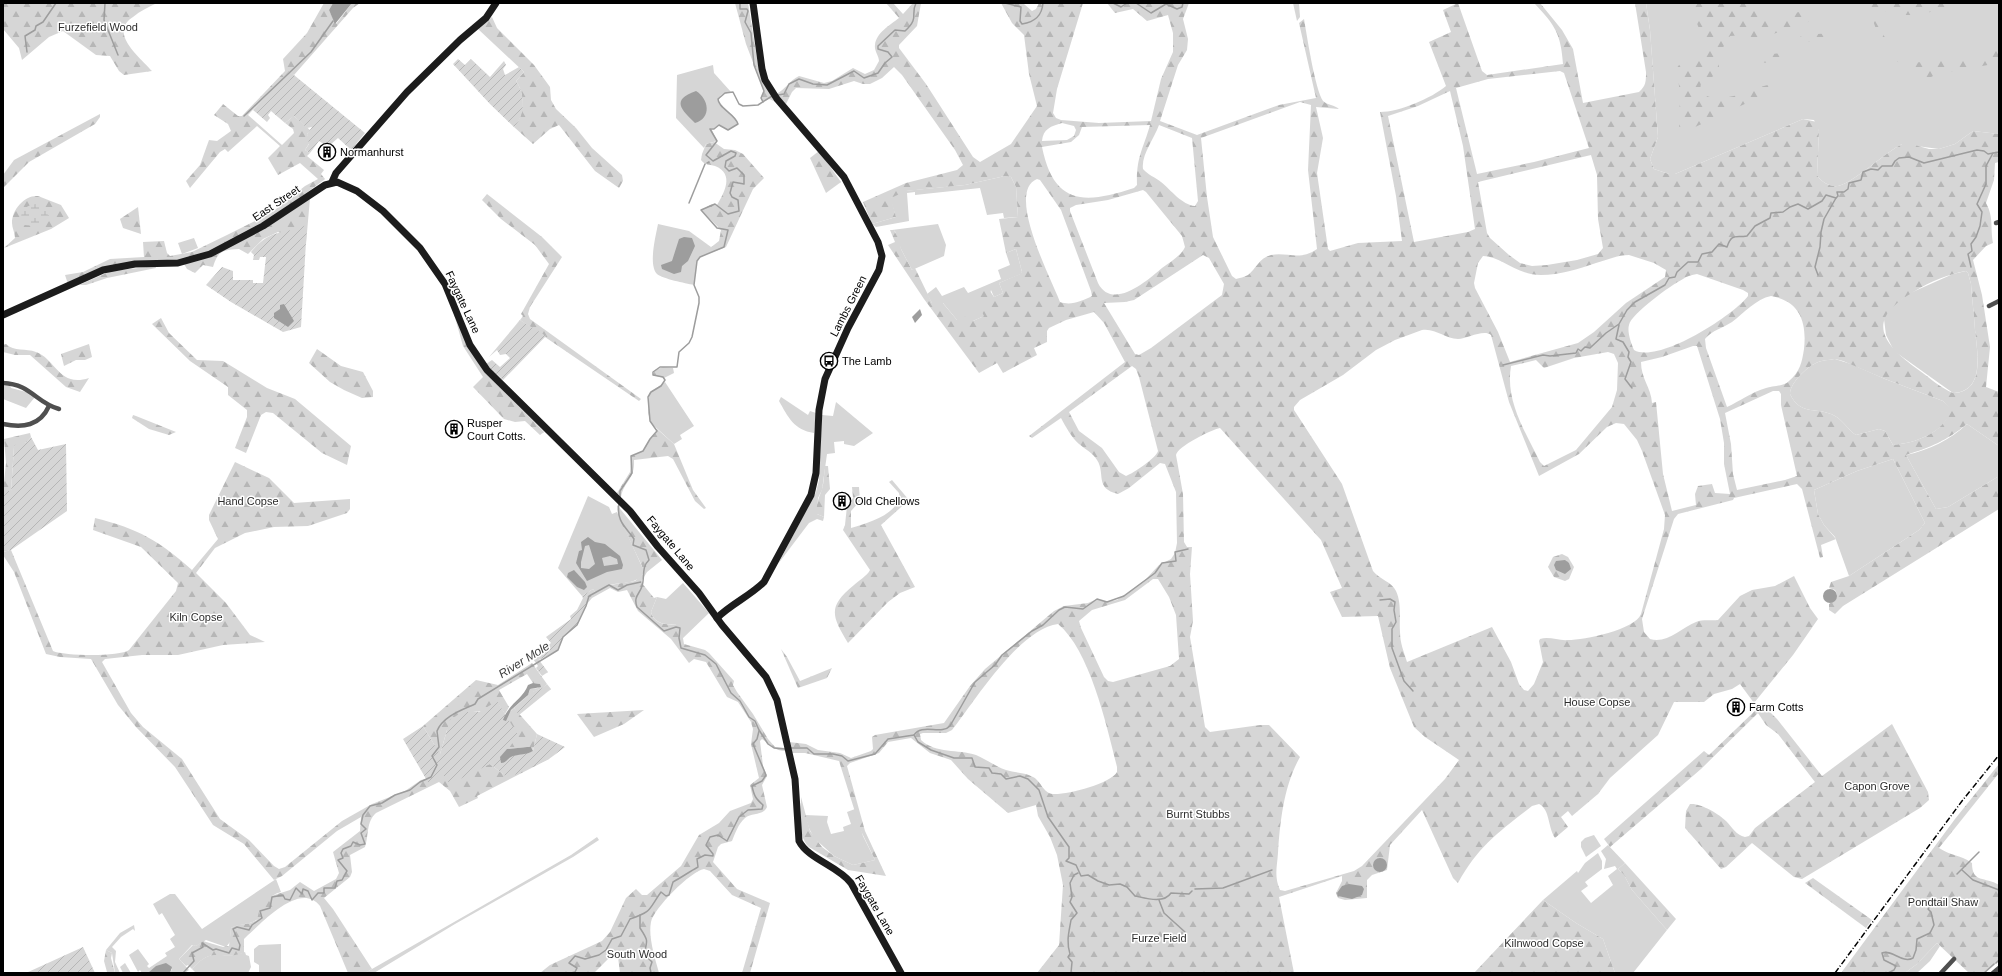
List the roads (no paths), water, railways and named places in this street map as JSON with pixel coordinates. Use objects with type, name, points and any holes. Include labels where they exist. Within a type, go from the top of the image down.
[{"type":"street","name":"East Street","points":[[3,315],[103,270],[143,264],[178,263],[210,254],[263,226],[306,196],[332,182],[336,173],[407,92],[460,40],[486,18],[496,3]]},
{"type":"street","name":"Lambs Green","points":[[716,618],[728,608],[756,590],[764,582],[808,503],[816,473],[820,410],[825,379],[848,328],[879,270],[882,256],[878,242],[844,177],[775,97],[765,80],[762,69],[753,3]]},
{"type":"street","name":"Faygate Lane","points":[[332,182],[342,183],[357,191],[383,211],[410,237],[444,284],[470,345],[487,370],[620,501],[699,593],[716,618],[769,681],[777,700],[796,784],[797,832],[801,844],[805,849],[840,871],[851,883],[901,973]]},
{"type":"street","points":[[1989,306],[1999,300]]},
{"type":"street","points":[[3,383],[26,388],[49,406],[59,409]]},
{"type":"street","points":[[3,424],[20,427],[32,424],[44,416],[49,406]]},
{"type":"street","points":[[1942,973],[1954,959]]},
{"type":"street","points":[[1993,973],[1999,968]]},
{"type":"waterway","points":[[27,52],[25,36],[35,30],[36,26],[43,22],[56,3]]},
{"type":"waterway","points":[[105,3],[104,20],[118,55]]},
{"type":"waterway","points":[[740,3],[740,9],[747,9],[748,11],[745,22],[751,33],[754,65],[764,91],[761,98],[763,102]]},
{"type":"waterway","name":"River Mole","points":[[778,95],[784,94],[789,84],[799,79],[813,84],[827,85],[854,71],[864,78],[878,73],[885,63],[892,57],[888,52],[878,49],[878,46],[895,30],[905,31],[910,26],[916,3]]},
{"type":"waterway","name":"River Mole","points":[[1005,3],[1021,7],[1020,21],[1022,24],[1031,22],[1037,18],[1043,3]]},
{"type":"waterway","name":"River Mole","points":[[1113,3],[1121,7],[1127,3]]},
{"type":"waterway","name":"River Mole","points":[[1136,3],[1151,13],[1166,4],[1177,9],[1182,7],[1183,3]]},
{"type":"waterway","points":[[244,116],[311,52],[333,21]]},
{"type":"waterway","name":"River Mole","points":[[620,498],[620,491],[632,473],[631,456],[643,451],[657,431],[650,421],[648,397],[651,392],[661,386],[665,380],[663,377],[653,375],[653,372],[660,367],[677,367],[679,352],[689,343],[692,337],[699,303],[699,297],[694,285],[697,261],[700,257],[724,247],[728,230],[717,228],[701,210],[715,204],[728,214],[739,211],[738,200],[732,197],[730,193],[733,182],[744,184],[744,175],[737,168],[729,171],[725,167],[726,161],[735,156],[736,153],[731,151],[713,161],[706,155],[717,141],[710,129],[714,129],[719,125],[728,130],[738,124],[734,117],[721,105],[718,99],[725,93],[733,92],[739,104],[743,106],[758,105],[772,96]]},
{"type":"waterway","points":[[1503,365],[1543,355],[1550,356],[1576,353],[1578,349],[1581,351],[1585,347],[1590,348],[1606,333],[1619,324],[1627,310],[1635,302],[1665,285],[1669,278],[1675,277],[1677,272],[1688,262],[1698,262],[1702,254],[1712,252],[1719,244],[1727,247],[1734,237],[1747,236],[1755,226],[1770,218],[1771,213],[1783,212],[1798,204],[1808,209],[1822,201],[1826,195],[1836,198],[1838,196],[1837,192],[1844,192],[1848,189],[1849,183],[1861,180],[1863,172],[1871,169],[1878,170],[1882,166],[1892,166],[1899,158],[1909,157],[1924,163],[1977,150],[1984,151],[1988,154],[1999,152]]},
{"type":"waterway","points":[[1971,267],[1968,254],[1972,251],[1971,244],[1976,237],[1980,226],[1982,212],[1977,204],[1986,184],[1986,166],[1993,153]]},
{"type":"waterway","points":[[689,203],[705,164]]},
{"type":"waterway","points":[[1818,275],[1815,267],[1820,247],[1824,219],[1836,198]]},
{"type":"waterway","points":[[1619,325],[1616,339],[1623,342],[1629,352],[1628,357],[1631,362],[1625,379],[1632,388]]},
{"type":"waterway","points":[[619,504],[618,510],[620,519],[634,539],[633,545],[646,550],[649,560],[645,566],[643,583],[636,598],[637,607],[664,631],[676,627],[680,628],[679,638],[681,648],[705,655],[716,664],[731,693],[740,701],[749,717],[755,721],[768,744],[774,748],[785,749]]},
{"type":"waterway","points":[[791,748],[807,748],[814,754],[833,754],[842,756],[848,761],[875,754],[888,739],[914,735],[917,732],[926,729],[942,730],[950,726],[975,682],[995,665],[1002,655],[1032,631],[1043,625],[1059,610],[1065,607],[1083,609],[1097,599],[1107,602],[1124,596],[1155,573],[1162,563],[1176,561],[1175,552],[1188,549]]},
{"type":"waterway","name":"River Mole","points":[[183,973],[194,961],[192,953],[203,947],[202,943],[213,950],[216,949],[229,953],[232,948],[239,950],[240,945],[233,929],[237,927],[249,930],[252,925],[262,918],[260,911],[270,908],[272,897],[283,895],[285,899],[290,900],[296,888],[302,894],[303,889],[308,891],[312,900],[318,893],[324,893],[324,888],[335,888],[337,881],[342,880],[347,871],[338,860],[343,858],[341,853],[343,849],[351,846],[353,842],[360,845],[365,844],[361,833],[366,829],[361,824],[363,815],[370,806],[382,803],[395,795],[410,790],[420,782],[431,777],[437,765],[432,756],[439,747],[437,731],[444,721],[453,714],[475,704],[478,699],[558,650],[563,637],[577,625],[589,596],[609,585],[618,590],[627,585],[641,582]]},
{"type":"waterway","points":[[1380,600],[1390,599],[1395,602],[1394,610],[1396,622],[1392,629],[1392,648],[1404,681],[1413,691]]},
{"type":"waterway","points":[[571,973],[575,972],[577,968],[569,963],[575,956],[585,959],[599,955],[606,950],[612,939],[621,936],[630,919],[646,912],[661,892],[666,896],[669,895],[673,882],[698,867],[697,859],[705,855],[713,856],[706,845],[710,837],[718,835],[727,841],[739,817],[748,810],[762,809],[763,805],[756,797],[752,786],[762,781],[766,775],[753,744],[757,739],[759,731]]},
{"type":"waterway","points":[[914,735],[918,742],[931,750],[954,758],[972,758],[975,767],[989,768],[992,773],[1001,774],[1006,779],[1020,776],[1028,779],[1039,790],[1048,817],[1069,847],[1069,858],[1066,861],[1076,865],[1081,876],[1088,875],[1109,885],[1120,884],[1127,887],[1135,896],[1149,899],[1164,898],[1171,893],[1189,894],[1192,891]]},
{"type":"waterway","points":[[1957,874],[1979,852]]},
{"type":"waterway","points":[[1195,889],[1223,888],[1272,870]]},
{"type":"waterway","points":[[1962,870],[1973,880],[1999,890]]},
{"type":"waterway","points":[[1071,973],[1072,962],[1068,957],[1070,954],[1068,937],[1071,920],[1077,913],[1070,902],[1072,897],[1070,883],[1074,875],[1078,873]]},
{"type":"waterway","points":[[1888,973],[1894,970],[1896,966],[1884,960],[1882,953],[1890,953],[1905,959],[1913,958],[1916,950],[1917,939],[1930,933],[1934,925],[1931,912],[1928,909],[1932,904],[1942,898]]},
{"type":"waterway","points":[[1159,900],[1164,913],[1185,932]]},
{"type":"waterway","points":[[1938,902],[1944,900]]},
{"type":"waterway","points":[[640,915],[640,928],[645,935],[646,940],[644,954],[652,962],[650,968],[651,973]]},
{"type":"waterway","points":[[1996,963],[1999,960]]},
{"type":"waterway","points":[[1984,973],[1994,964]]},
{"type":"railway","points":[[1835,973],[1962,801],[1999,755]]},
{"type":"place","name":"Normanhurst","points":[[327,152]]},
{"type":"place","name":"The Lamb","points":[[829,361]]},
{"type":"place","name":"Rusper Court Cotts.","points":[[454,429]]},
{"type":"place","name":"Old Chellows","points":[[842,501]]},
{"type":"place","name":"Farm Cotts","points":[[1736,707]]},
{"type":"park label","name":"Furzefield Wood","points":[[98,27]]},
{"type":"park label","name":"Hand Copse","points":[[248,501]]},
{"type":"park label","name":"Kiln Copse","points":[[196,617]]},
{"type":"park label","name":"House Copse","points":[[1597,702]]},
{"type":"park label","name":"Capon Grove","points":[[1877,786]]},
{"type":"park label","name":"Burnt Stubbs","points":[[1198,814]]},
{"type":"park label","name":"Pondtail Shaw","points":[[1943,902]]},
{"type":"park label","name":"Furze Field","points":[[1159,938]]},
{"type":"park label","name":"Kilnwood Copse","points":[[1544,943]]},
{"type":"park label","name":"South Wood","points":[[637,954]]}]
